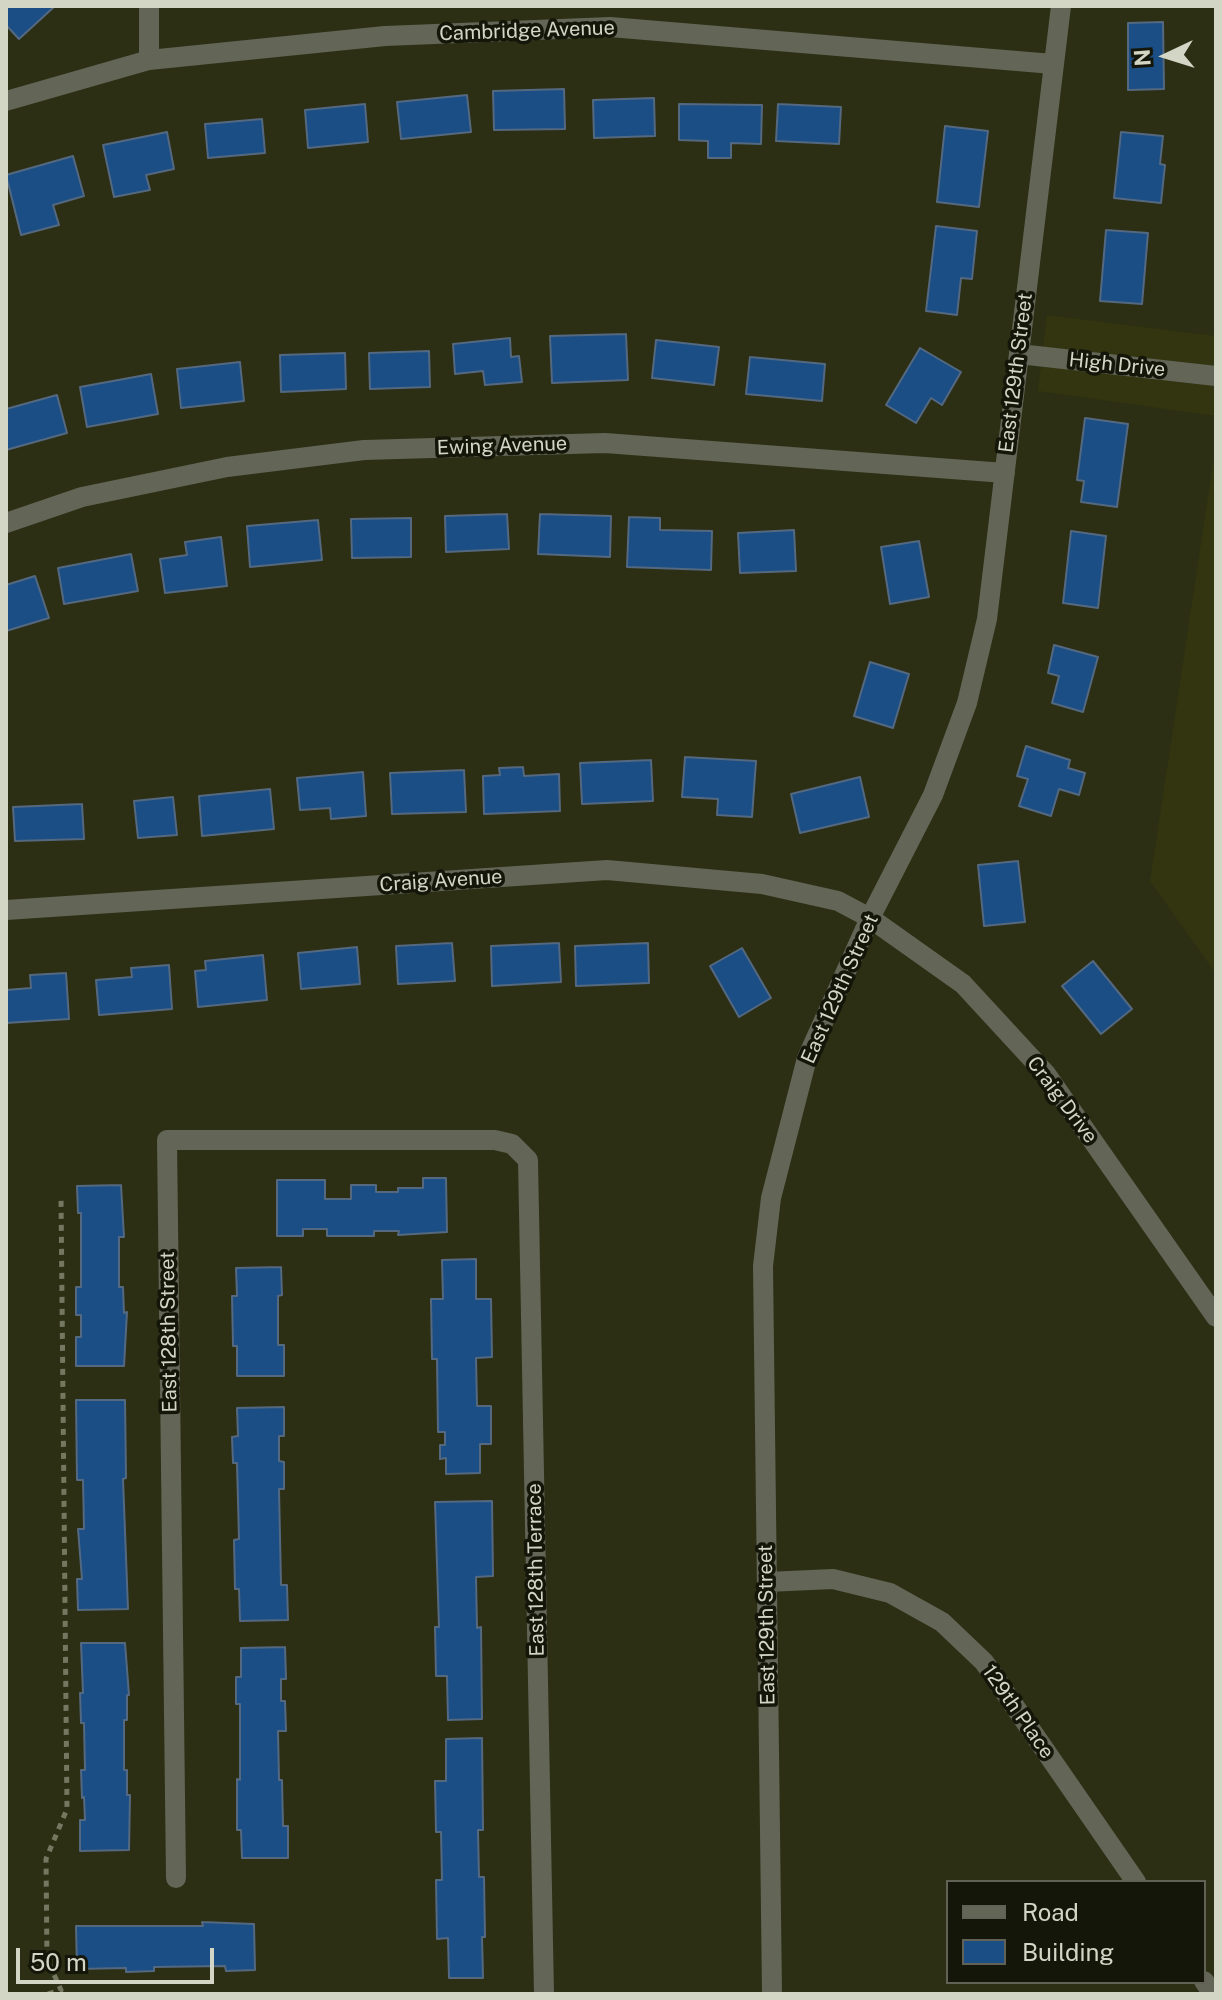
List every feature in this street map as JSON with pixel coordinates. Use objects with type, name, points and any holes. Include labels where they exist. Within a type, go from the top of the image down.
[{"type":"street","points":[[149,6],[149,60]]},
{"type":"street","name":"East 129th Street","points":[[772,1994],[763,1266],[771,1198],[807,1058],[870,918],[933,795],[967,703],[987,619],[1061,6]]},
{"type":"street","name":"Cambridge Avenue","points":[[6,101],[149,60],[385,36],[610,27],[1053,64]]},
{"type":"street","name":"High Drive","points":[[1019,354],[1216,376]]},
{"type":"street","name":"Ewing Avenue","points":[[6,523],[82,497],[227,467],[364,450],[605,443],[1005,473]]},
{"type":"street","name":"Craig Avenue","points":[[6,910],[607,870],[762,884],[838,901],[870,918]]},
{"type":"street","name":"Craig Drive","points":[[870,918],[963,984],[1046,1074],[1216,1317]]},
{"type":"street","name":"East 128th Street","points":[[176,1878],[167,1140],[495,1140],[512,1144],[518,1150]]},
{"type":"street","name":"East 128th Terrace","points":[[518,1150],[528,1160],[544,1994]]},
{"type":"street","name":"129th Place","points":[[767,1582],[833,1579],[890,1593],[942,1622],[984,1662],[1135,1880]]},
{"type":"path","points":[[48,1994],[61,1990],[47,1959],[46,1859],[67,1809],[61,1195]]},
{"type":"shaded area","points":[[1047,315],[1216,336],[1216,416],[1038,391]]},
{"type":"shaded area","points":[[1216,444],[1216,974],[1150,881]]},
{"type":"building","points":[[6,6],[55,6],[19,39],[6,25]]},
{"type":"building","points":[[1163,22],[1164,89],[1128,90],[1128,23]]},
{"type":"building","points":[[564,89],[565,129],[494,130],[493,91]]},
{"type":"building","points":[[467,95],[471,132],[401,139],[397,102]]},
{"type":"building","points":[[654,98],[655,136],[594,138],[593,100]]},
{"type":"building","points":[[365,104],[368,142],[308,148],[305,110]]},
{"type":"building","points":[[679,104],[762,105],[761,144],[731,143],[731,158],[708,158],[708,141],[679,140]]},
{"type":"building","points":[[778,104],[841,107],[839,144],[776,141]]},
{"type":"building","points":[[262,119],[265,153],[208,158],[205,124]]},
{"type":"building","points":[[945,126],[988,131],[979,207],[937,202]]},
{"type":"building","points":[[167,132],[174,169],[146,175],[150,190],[114,197],[103,145]]},
{"type":"building","points":[[1121,132],[1163,136],[1160,164],[1165,165],[1161,203],[1114,198]]},
{"type":"building","points":[[73,156],[84,196],[53,205],[59,225],[21,235],[6,175]]},
{"type":"building","points":[[936,226],[977,231],[972,279],[961,278],[957,315],[926,311]]},
{"type":"building","points":[[1106,230],[1148,233],[1142,304],[1100,301]]},
{"type":"building","points":[[626,334],[628,380],[552,383],[550,336]]},
{"type":"building","points":[[510,338],[511,357],[519,356],[522,382],[485,385],[483,371],[455,374],[453,344]]},
{"type":"building","points":[[656,340],[719,347],[714,385],[652,378]]},
{"type":"building","points":[[920,348],[961,372],[942,405],[931,398],[916,423],[886,405]]},
{"type":"building","points":[[429,351],[430,387],[370,389],[369,353]]},
{"type":"building","points":[[345,353],[346,389],[281,392],[280,355]]},
{"type":"building","points":[[750,357],[825,364],[822,401],[746,394]]},
{"type":"building","points":[[240,362],[244,401],[181,408],[177,369]]},
{"type":"building","points":[[151,374],[158,414],[87,427],[80,387]]},
{"type":"building","points":[[57,395],[67,433],[6,450],[6,409]]},
{"type":"building","points":[[1085,418],[1128,424],[1117,507],[1081,502],[1084,481],[1077,480]]},
{"type":"building","points":[[507,514],[509,549],[446,552],[445,516]]},
{"type":"building","points":[[540,514],[611,516],[610,557],[538,554]]},
{"type":"building","points":[[629,517],[660,518],[660,530],[712,531],[711,570],[627,567]]},
{"type":"building","points":[[411,518],[411,557],[352,558],[351,519]]},
{"type":"building","points":[[318,520],[322,560],[250,567],[247,526]]},
{"type":"building","points":[[794,530],[796,571],[740,573],[738,533]]},
{"type":"building","points":[[1071,531],[1106,536],[1098,608],[1063,603]]},
{"type":"building","points":[[221,537],[227,586],[165,593],[160,559],[187,555],[185,542]]},
{"type":"building","points":[[919,541],[929,597],[890,604],[881,547]]},
{"type":"building","points":[[131,554],[138,591],[64,604],[58,568]]},
{"type":"building","points":[[35,576],[49,618],[6,631],[6,585]]},
{"type":"building","points":[[1054,645],[1098,657],[1083,712],[1052,703],[1059,676],[1048,673]]},
{"type":"building","points":[[870,662],[909,674],[893,728],[854,716]]},
{"type":"building","points":[[1026,746],[1070,760],[1068,768],[1085,773],[1079,795],[1059,789],[1051,816],[1019,806],[1028,779],[1017,776]]},
{"type":"building","points":[[685,757],[756,761],[752,817],[717,815],[718,799],[682,797]]},
{"type":"building","points":[[651,760],[653,801],[582,804],[580,763]]},
{"type":"building","points":[[523,767],[524,776],[559,774],[560,811],[484,814],[483,776],[500,775],[499,768]]},
{"type":"building","points":[[464,770],[466,812],[392,814],[390,773]]},
{"type":"building","points":[[363,772],[366,816],[331,819],[330,808],[300,810],[297,778]]},
{"type":"building","points":[[860,777],[869,817],[800,833],[791,794]]},
{"type":"building","points":[[270,789],[274,829],[202,836],[199,796]]},
{"type":"building","points":[[173,797],[177,835],[138,838],[134,801]]},
{"type":"building","points":[[82,804],[84,839],[15,841],[13,807]]},
{"type":"building","points":[[1018,861],[1025,922],[984,926],[978,865]]},
{"type":"building","points":[[452,943],[455,981],[398,984],[396,946]]},
{"type":"building","points":[[559,943],[561,982],[492,986],[491,946]]},
{"type":"building","points":[[648,943],[649,983],[576,986],[575,946]]},
{"type":"building","points":[[357,947],[360,984],[301,989],[298,953]]},
{"type":"building","points":[[742,948],[771,998],[739,1017],[710,966]]},
{"type":"building","points":[[263,955],[267,1000],[198,1007],[195,971],[206,970],[205,961]]},
{"type":"building","points":[[1093,961],[1132,1009],[1101,1034],[1062,986]]},
{"type":"building","points":[[169,965],[172,1009],[99,1015],[96,980],[132,977],[131,968]]},
{"type":"building","points":[[66,973],[69,1019],[6,1023],[6,990],[31,988],[30,975]]},
{"type":"building","points":[[423,1178],[446,1178],[447,1232],[398,1235],[399,1231],[374,1231],[374,1236],[327,1236],[327,1229],[303,1229],[303,1236],[277,1236],[277,1180],[325,1180],[325,1199],[351,1199],[351,1185],[376,1185],[376,1192],[398,1192],[398,1188],[423,1188]]},
{"type":"building","points":[[121,1185],[124,1237],[119,1237],[119,1287],[123,1287],[124,1313],[127,1312],[124,1366],[76,1366],[76,1337],[81,1337],[81,1315],[76,1315],[76,1287],[81,1287],[81,1213],[78,1213],[77,1186]]},
{"type":"building","points":[[476,1259],[476,1299],[491,1299],[492,1357],[476,1358],[477,1406],[491,1406],[491,1444],[480,1444],[480,1473],[446,1474],[446,1458],[440,1459],[440,1445],[445,1445],[445,1432],[438,1432],[437,1359],[432,1359],[431,1299],[443,1299],[442,1260]]},
{"type":"building","points":[[281,1267],[278,1345],[284,1345],[284,1376],[237,1376],[232,1296],[237,1296],[236,1268]]},
{"type":"building","points":[[76,1400],[125,1400],[126,1478],[123,1479],[128,1609],[78,1610],[77,1579],[82,1579],[78,1529],[84,1529],[83,1480],[77,1480]]},
{"type":"building","points":[[284,1407],[284,1436],[279,1436],[279,1461],[284,1462],[284,1489],[279,1489],[281,1585],[287,1585],[288,1620],[240,1621],[239,1589],[235,1589],[234,1540],[239,1539],[237,1463],[233,1463],[232,1437],[238,1436],[237,1408]]},
{"type":"building","points":[[492,1501],[493,1576],[476,1577],[477,1628],[481,1627],[482,1719],[448,1720],[447,1676],[436,1676],[435,1627],[439,1627],[435,1502]]},
{"type":"building","points":[[81,1643],[125,1643],[129,1695],[127,1720],[124,1720],[124,1770],[127,1770],[127,1795],[130,1795],[129,1850],[80,1851],[80,1820],[85,1820],[81,1770],[85,1770],[80,1693],[83,1693]]},
{"type":"building","points":[[285,1647],[286,1679],[281,1679],[281,1701],[285,1701],[286,1731],[278,1731],[279,1780],[282,1780],[283,1826],[288,1826],[288,1858],[242,1858],[241,1830],[237,1830],[240,1704],[236,1704],[236,1677],[241,1677],[241,1648]]},
{"type":"building","points":[[482,1738],[483,1830],[478,1830],[479,1877],[484,1877],[483,1978],[449,1978],[448,1938],[437,1939],[436,1880],[442,1880],[441,1832],[436,1832],[435,1781],[446,1781],[446,1739]]},
{"type":"building","points":[[202,1922],[254,1924],[255,1970],[226,1971],[225,1966],[154,1967],[154,1971],[126,1972],[126,1968],[77,1969],[76,1926],[203,1926]]}]
